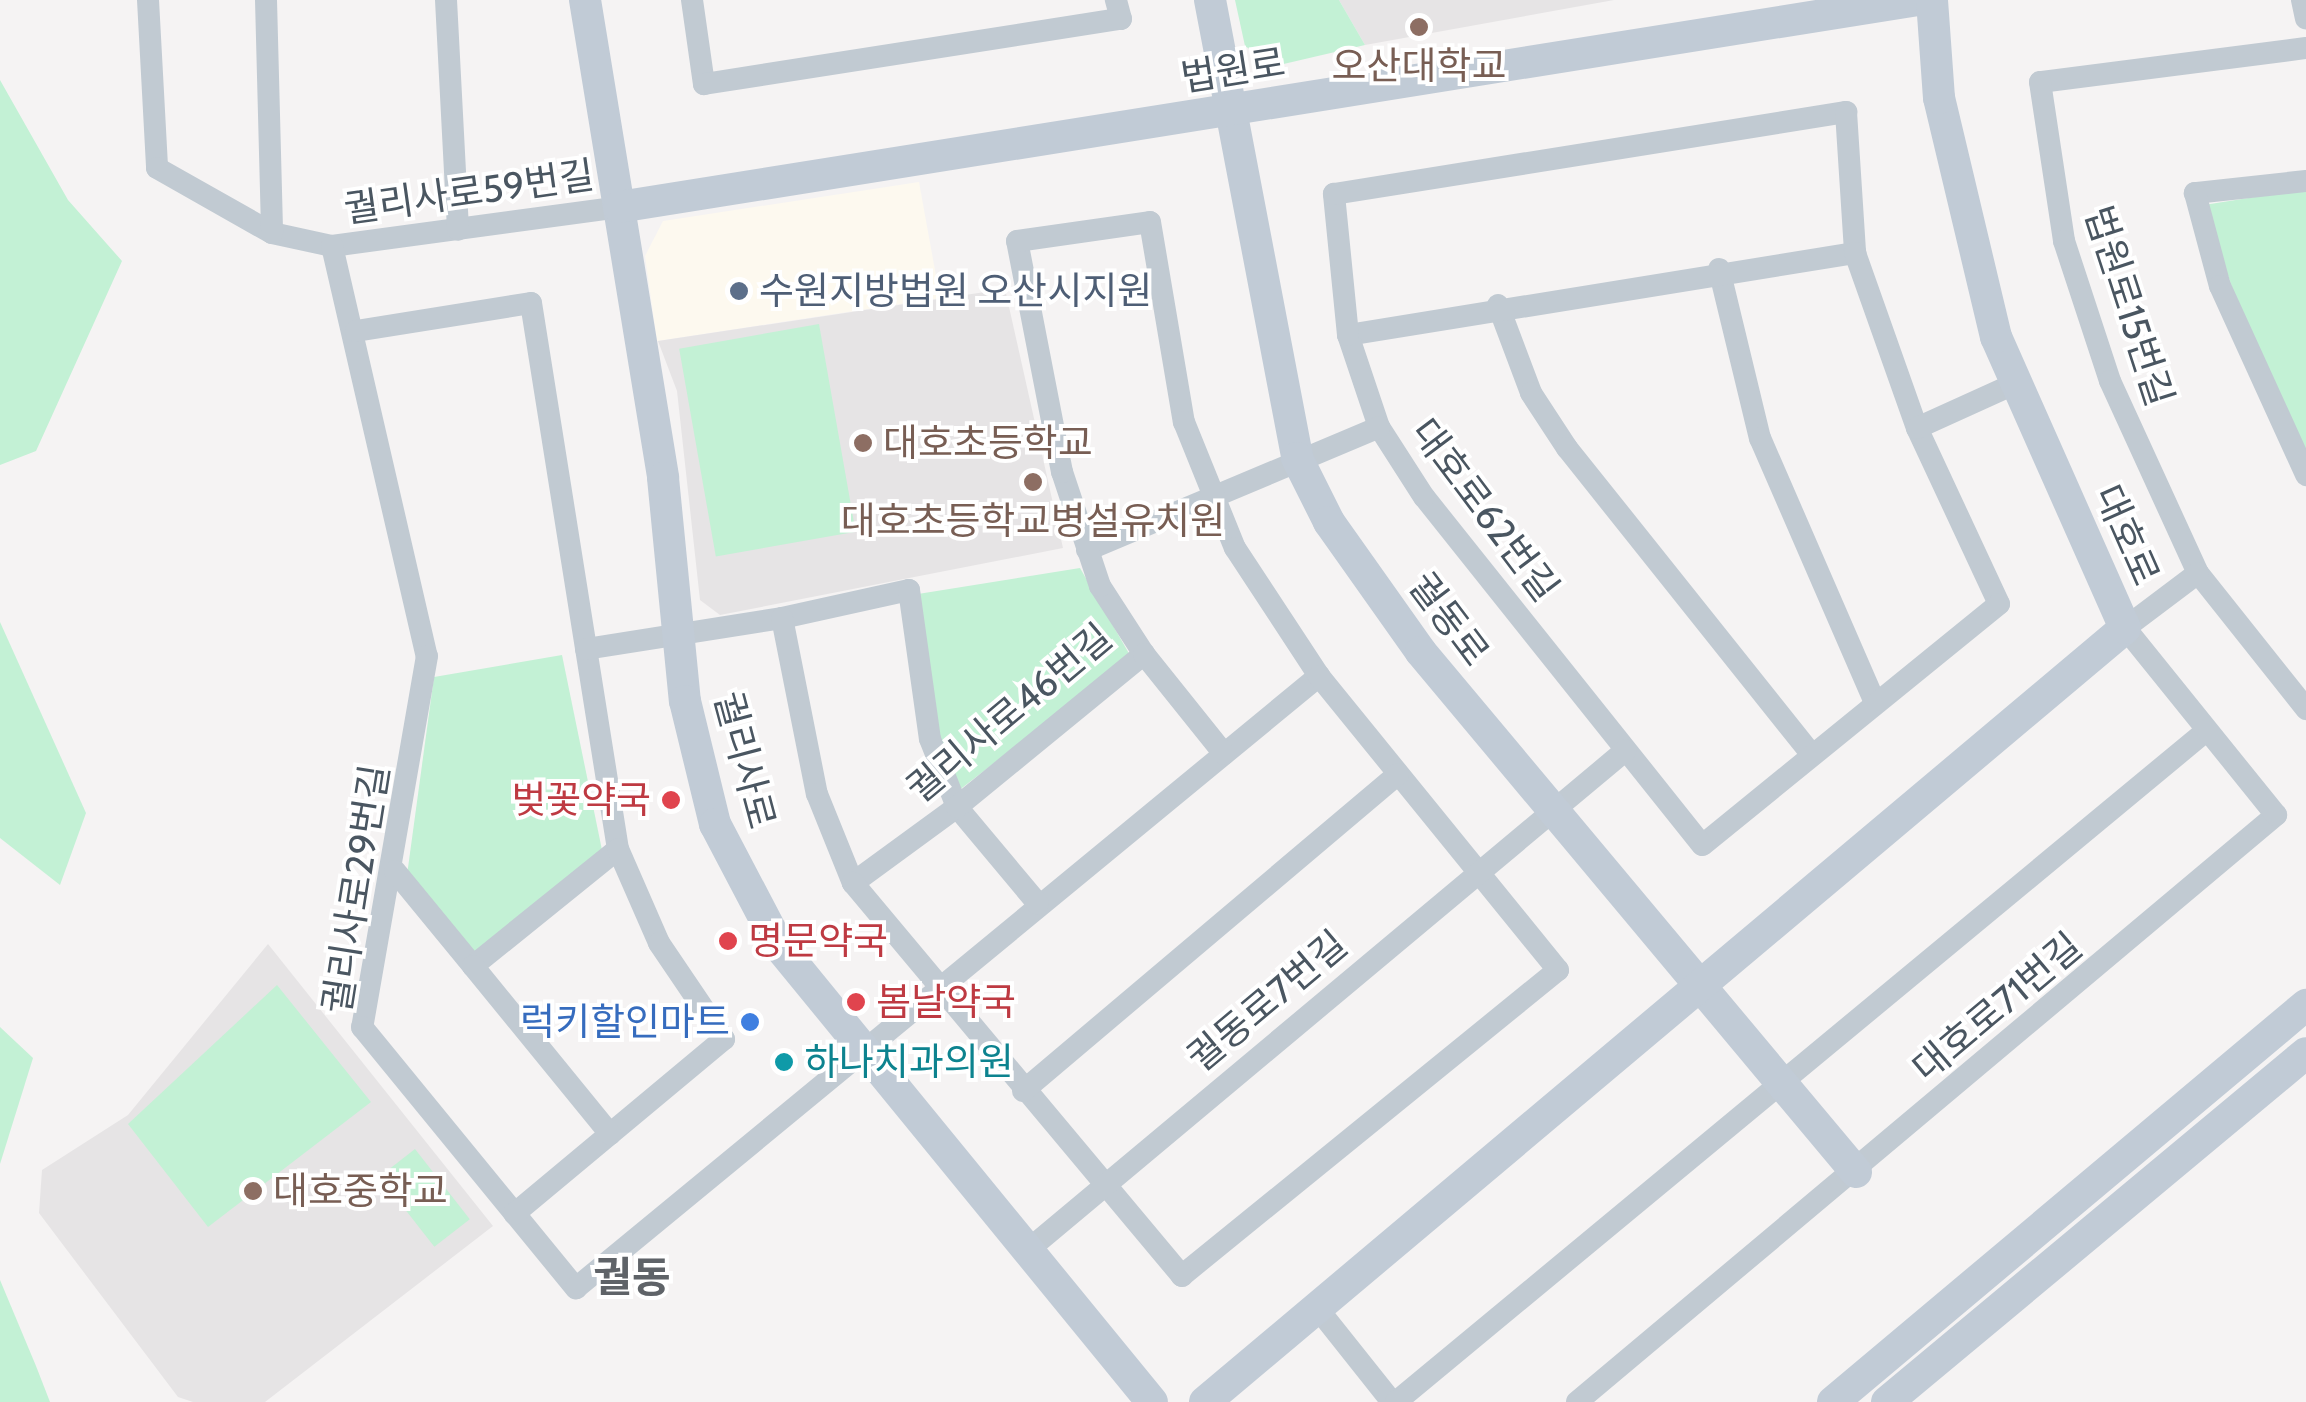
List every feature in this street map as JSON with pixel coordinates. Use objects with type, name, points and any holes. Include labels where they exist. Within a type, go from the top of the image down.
[{"type":"street","name":"궐리사로59번길","points":[[148,0],[156,168],[272,233],[332,246],[619,206]]},
{"type":"street","points":[[266,0],[272,233]]},
{"type":"street","points":[[446,0],[458,230]]},
{"type":"street","name":"궐리사로","points":[[584,0],[619,206],[680,631],[685,700],[715,824],[780,946],[1152,1402]]},
{"type":"street","points":[[692,0],[704,84],[1121,19],[1116,0]]},
{"type":"street","name":"궐동로","points":[[1210,0],[1297,458],[1329,522],[1420,652],[1787,1085],[1856,1172]]},
{"type":"street","name":"법원로","points":[[619,206],[1917,0]]},
{"type":"street","name":"대호로","points":[[1204,1402],[1704,988],[2125,628],[1996,337],[1939,98],[1932,0]]},
{"type":"street","points":[[2302,0],[2306,19]]},
{"type":"street","name":"법원로15번길","points":[[2306,48],[2040,82],[2064,241],[2110,381],[2198,572],[2306,709]]},
{"type":"street","name":"대호로62번길","points":[[1846,112],[1854,254],[1917,428],[1999,604],[1874,700],[1702,845],[1424,497],[1379,426],[1348,335],[1334,194],[1846,112]]},
{"type":"street","points":[[2306,181],[2195,193],[2220,286],[2306,475]]},
{"type":"street","name":"궐리사로46번길","points":[[853,883],[958,807],[1144,654],[1087,550],[1062,472],[1017,242],[1150,222],[1170,364],[1211,498],[1268,608],[1318,676],[1558,970],[1182,1276],[1103,1184]]},
{"type":"street","name":"궐리사로29번길","points":[[332,246],[356,331],[427,656],[395,871],[362,1027],[576,1288],[862,1051]]},
{"type":"street","points":[[1348,335],[1498,305],[1719,269],[1854,254]]},
{"type":"street","points":[[1719,269],[1760,438],[1874,700]]},
{"type":"street","points":[[356,331],[531,304],[618,848],[659,943],[724,1038],[514,1214]]},
{"type":"street","points":[[1498,305],[1531,393],[1567,448],[1810,752]]},
{"type":"street","points":[[1917,428],[2016,384]]},
{"type":"street","points":[[1087,550],[1379,426]]},
{"type":"street","points":[[2125,628],[2198,572]]},
{"type":"street","points":[[586,649],[680,631],[782,618],[909,590],[930,740],[958,807],[1038,904]]},
{"type":"street","points":[[782,618],[817,794],[853,883],[937,991],[1103,1184]]},
{"type":"street","name":"대호로71번길","points":[[1577,1402],[1856,1172],[2276,815],[2125,628]]},
{"type":"street","points":[[1144,654],[1224,754]]},
{"type":"street","points":[[862,1051],[1318,676]]},
{"type":"street","points":[[1318,1310],[1394,1402],[1787,1085],[2206,732]]},
{"type":"street","name":"궐동로7번길","points":[[1028,1250],[1477,870],[1626,750]]},
{"type":"street","points":[[1022,1091],[1398,774]]},
{"type":"street","points":[[473,966],[618,848]]},
{"type":"street","points":[[395,871],[610,1134]]},
{"type":"street","points":[[1833,1402],[2306,1005]]},
{"type":"street","points":[[1887,1402],[2306,1053]]},
{"type":"shaded area","name":"오산대학교","points":[[1339,0],[1614,0],[1365,45]]},
{"type":"shaded area","points":[[919,182],[940,298],[657,341],[645,256],[663,221]]},
{"type":"shaded area","name":"대호초등학교","points":[[1005,289],[1063,548],[720,615],[700,600],[677,391],[658,341]]},
{"type":"shaded area","name":"대호중학교","points":[[268,944],[493,1226],[265,1402],[193,1402],[178,1397],[39,1213],[42,1170],[128,1115]]},
{"type":"green space","points":[[1235,0],[1339,0],[1365,45],[1275,66],[1245,46]]},
{"type":"green space","points":[[0,80],[68,200],[122,261],[36,451],[0,465]]},
{"type":"green space","points":[[2306,189],[2306,461],[2267,390],[2204,205]]},
{"type":"green space","points":[[819,324],[856,532],[716,556],[679,349]]},
{"type":"green space","points":[[1080,568],[1131,657],[958,791],[936,735],[918,594]]},
{"type":"green space","points":[[0,622],[86,813],[60,885],[0,838]]},
{"type":"green space","points":[[562,655],[602,850],[475,952],[407,875],[434,677]]},
{"type":"green space","points":[[277,985],[371,1102],[208,1227],[128,1124]]},
{"type":"green space","points":[[0,1027],[33,1058],[0,1164]]},
{"type":"green space","points":[[415,1149],[470,1219],[434,1247],[380,1177]]},
{"type":"green space","points":[[0,1280],[36,1366],[50,1402],[0,1402]]},
{"type":"place","name":"오산대학교","points":[[1419,27]]},
{"type":"place","name":"수원지방법원 오산시지원","points":[[739,291]]},
{"type":"place","name":"대호초등학교","points":[[863,443]]},
{"type":"place","name":"대호초등학교병설유치원","points":[[1033,482]]},
{"type":"place","name":"벚꽃약국","points":[[671,800]]},
{"type":"place","name":"명문약국","points":[[728,941]]},
{"type":"place","name":"봄날약국","points":[[856,1002]]},
{"type":"place","name":"럭키할인마트","points":[[750,1022]]},
{"type":"place","name":"하나치과의원","points":[[784,1062]]},
{"type":"place","name":"대호중학교","points":[[253,1191]]},
{"type":"district","name":"궐동","points":[[632,1277]]}]
